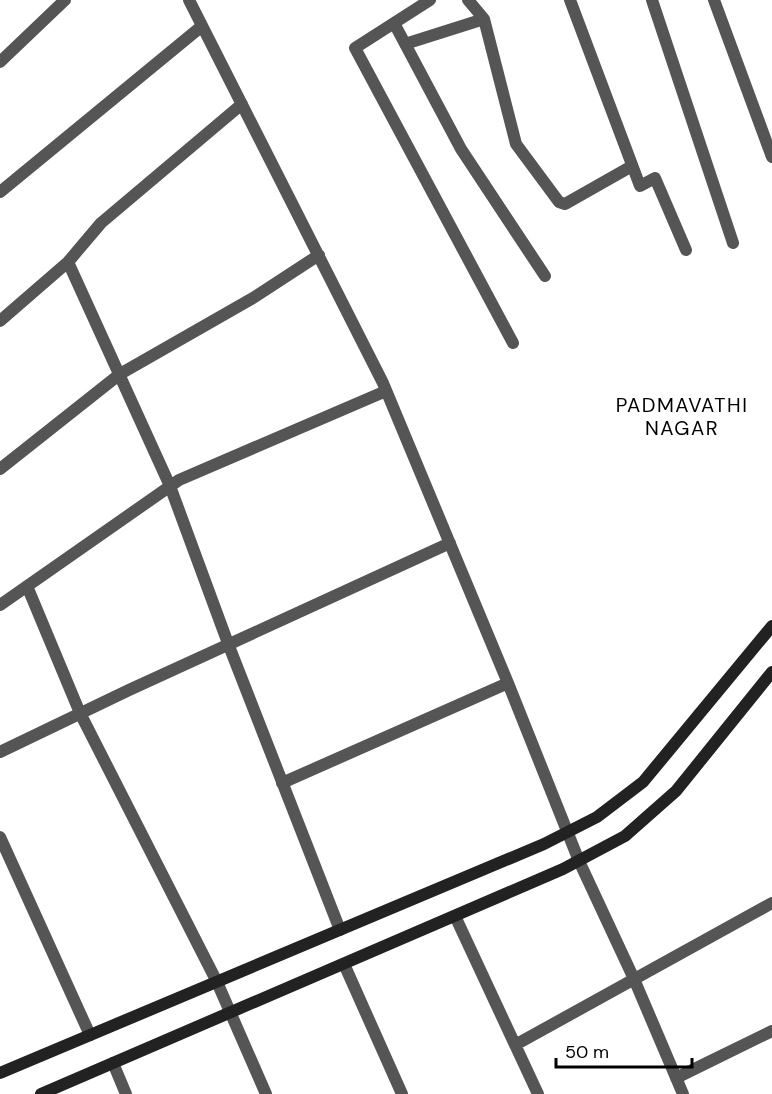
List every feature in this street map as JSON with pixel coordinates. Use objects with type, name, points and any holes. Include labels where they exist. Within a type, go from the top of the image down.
[{"type":"street","points":[[0,62],[65,0]]},
{"type":"street","points":[[189,0],[386,391],[508,683],[579,861],[634,979],[683,1094]]},
{"type":"street","points":[[430,0],[355,48],[513,343]]},
{"type":"street","points":[[468,0],[484,19],[513,137],[519,149],[559,202],[565,204],[632,166]]},
{"type":"street","points":[[570,0],[640,186],[655,178],[686,250]]},
{"type":"street","points":[[652,0],[733,243]]},
{"type":"street","points":[[714,0],[772,157]]},
{"type":"street","points":[[405,44],[484,19]]},
{"type":"street","points":[[394,23],[461,149],[545,276]]},
{"type":"street","points":[[0,192],[202,26]]},
{"type":"street","points":[[0,321],[68,262],[101,223],[242,104]]},
{"type":"street","points":[[0,469],[120,374],[253,298],[319,255]]},
{"type":"street","points":[[68,262],[170,486],[229,646],[340,930]]},
{"type":"street","points":[[0,605],[179,480],[386,391]]},
{"type":"street","points":[[0,752],[450,543]]},
{"type":"street","points":[[27,586],[80,713],[217,982],[266,1094]]},
{"type":"street","points":[[0,1073],[544,844],[597,817],[643,782],[772,626]]},
{"type":"street","points":[[41,1094],[455,916],[579,861],[625,836],[676,790],[772,672]]},
{"type":"street","points":[[282,783],[508,683]]},
{"type":"street","points":[[0,837],[90,1035]]},
{"type":"street","points":[[515,1045],[772,903]]},
{"type":"street","points":[[455,916],[538,1094]]},
{"type":"street","points":[[344,964],[402,1094]]},
{"type":"street","points":[[676,1078],[772,1031]]},
{"type":"street","points":[[113,1063],[126,1094]]},
{"type":"district","name":"PADMAVATHI NAGAR","points":[[682,416]]}]
